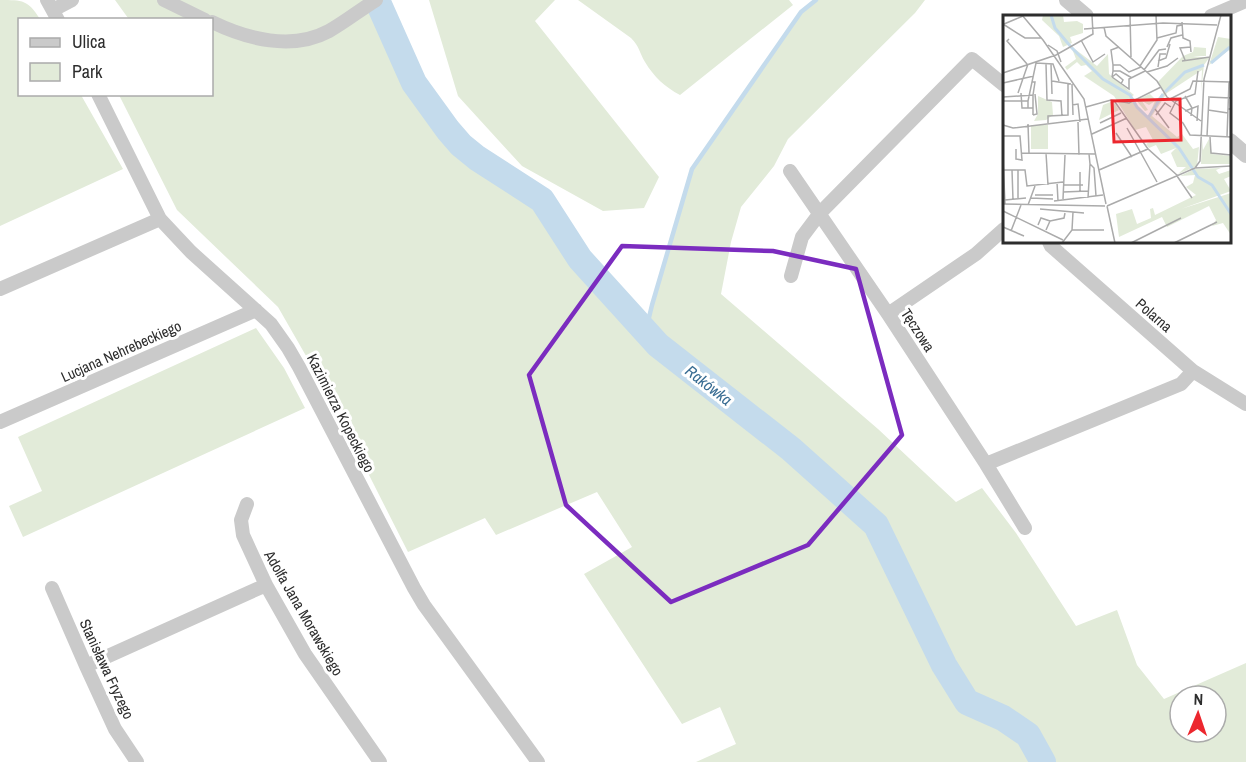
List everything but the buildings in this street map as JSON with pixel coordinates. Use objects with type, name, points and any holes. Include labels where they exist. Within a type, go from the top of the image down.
[{"type":"street","points":[[53,10],[72,0]]},
{"type":"street","points":[[164,0],[201,18]]},
{"type":"street","points":[[213,22],[253,38],[299,40],[324,33],[376,0]]},
{"type":"street","points":[[1067,0],[1085,15]]},
{"type":"street","points":[[1213,15],[1246,1]]},
{"type":"street","points":[[791,276],[802,237],[820,213],[972,59],[1003,83]]},
{"type":"street","name":"Kazimierza Kopeckiego","points":[[99,96],[160,219],[191,252],[256,310],[279,334],[300,367],[424,605],[538,762]]},
{"type":"street","points":[[1231,142],[1246,155]]},
{"type":"street","name":"Tęczowa","points":[[790,171],[888,314],[1025,528]]},
{"type":"street","points":[[0,289],[160,219]]},
{"type":"street","points":[[888,314],[976,254],[1003,231]]},
{"type":"street","name":"Polarna","points":[[1050,243],[1193,371],[1246,404]]},
{"type":"street","name":"Lucjana Nehrebeckiego","points":[[0,422],[256,310]]},
{"type":"street","points":[[986,465],[1181,384],[1193,371]]},
{"type":"street","name":"Adolfa Jana Morawskiego","points":[[247,504],[241,520],[243,535],[266,585],[305,654],[380,762]]},
{"type":"street","points":[[86,666],[266,585]]},
{"type":"street","name":"Stanisława Fryzego","points":[[52,588],[116,729],[137,762]]},
{"type":"highlighted area","points":[[622,246],[773,251],[856,269],[902,435],[808,545],[671,602],[566,505],[529,375]]},
{"type":"green space","points":[[0,0],[14,0],[24,2],[39,18],[18,18],[18,96],[82,96],[123,169],[0,226]]},
{"type":"green space","points":[[115,0],[377,0],[414,83],[448,130],[477,158],[542,200],[580,259],[646,330],[692,169],[801,12],[816,0],[925,0],[915,13],[788,139],[774,166],[741,207],[731,242],[721,294],[878,429],[956,502],[982,488],[1016,533],[1076,626],[1117,610],[1137,665],[1164,699],[1168,697],[1168,744],[1228,744],[1228,684],[1198,684],[1246,663],[1246,762],[696,762],[736,744],[720,707],[682,724],[584,574],[632,547],[597,492],[496,535],[485,518],[408,552],[329,396],[278,307],[177,210],[120,96],[213,96],[213,18],[128,18]]},
{"type":"green space","points":[[429,0],[555,0],[535,21],[659,177],[644,208],[603,211],[522,166],[458,96]]},
{"type":"green space","points":[[578,0],[789,0],[793,5],[680,95],[656,77],[631,38]]},
{"type":"green space","points":[[256,328],[284,368],[305,408],[23,537],[9,506],[42,491],[18,437]]},
{"type":"waterway","name":"Rakówka","points":[[377,0],[414,83],[461,145],[542,200],[580,259],[658,345],[791,449],[876,525],[944,665],[967,702],[1003,718],[1028,735],[1043,762]]},
{"type":"waterway","points":[[646,330],[692,169],[801,12],[816,0]]}]
